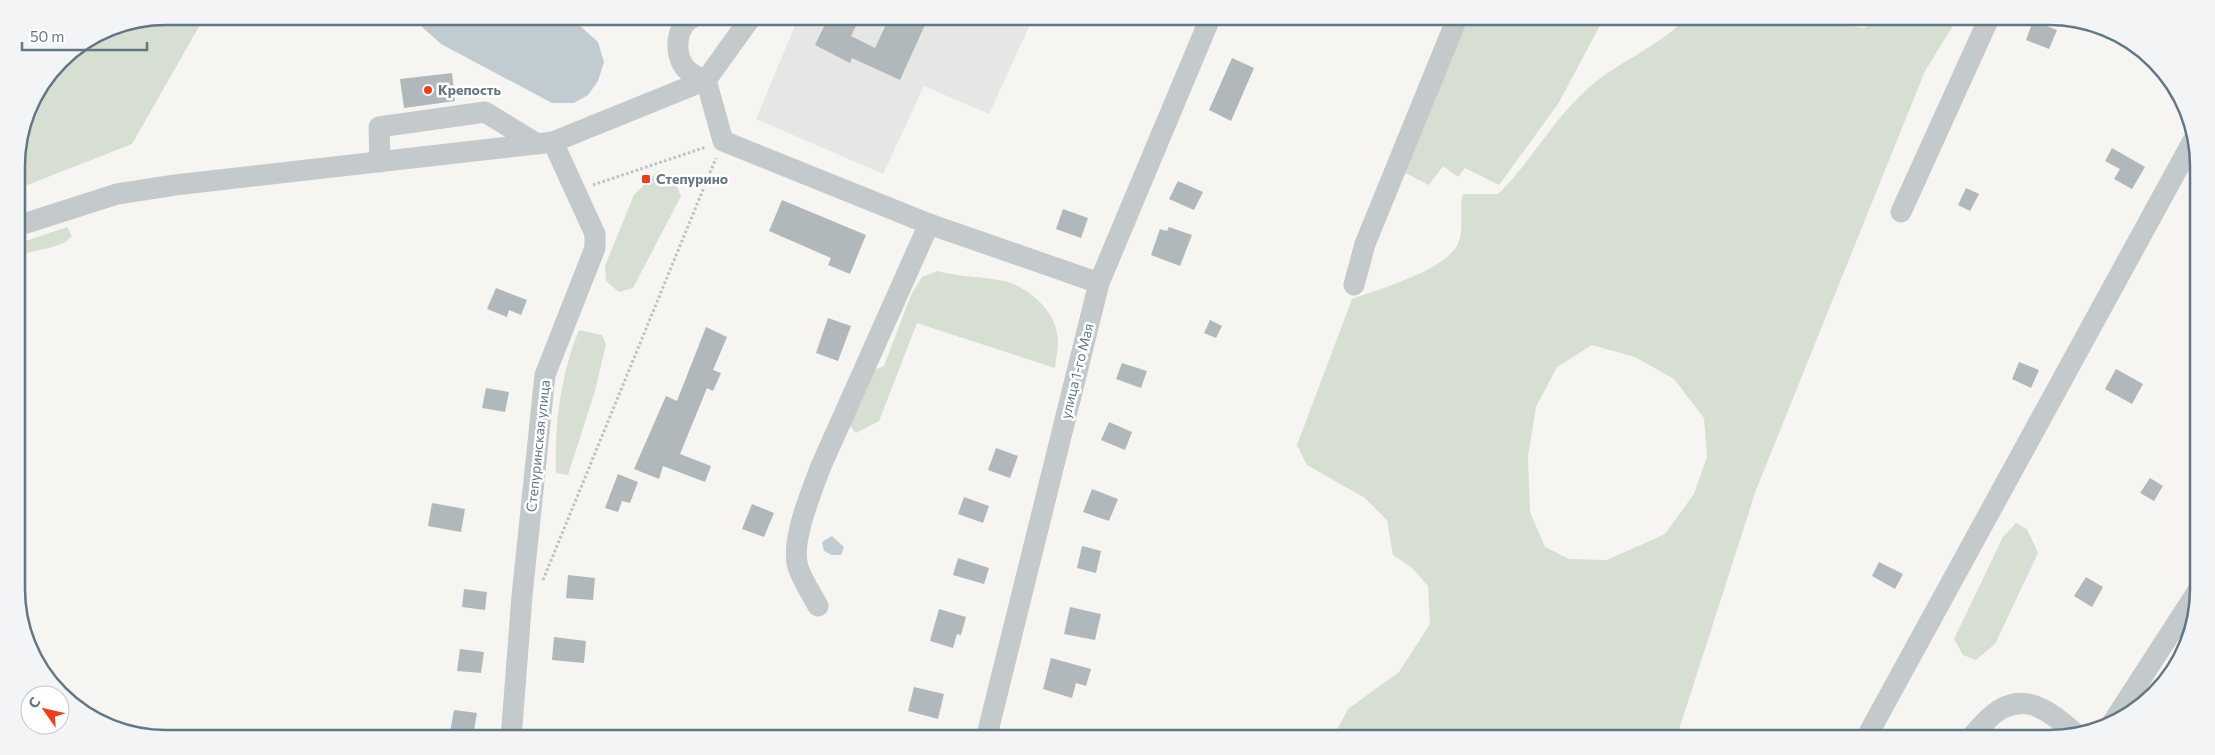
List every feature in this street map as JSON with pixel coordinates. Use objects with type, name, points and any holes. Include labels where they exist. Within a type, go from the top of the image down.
[{"type":"street","points":[[684,25],[678,37],[680,60],[686,70],[706,80]]},
{"type":"street","points":[[25,223],[117,194],[175,185],[545,143],[706,80],[746,25]]},
{"type":"street","name":"улица 1-го Мая","points":[[988,730],[1099,283],[1207,25]]},
{"type":"street","points":[[1354,286],[1365,244],[1454,25]]},
{"type":"street","points":[[1901,212],[1986,25]]},
{"type":"street","points":[[706,80],[723,141],[929,224],[1099,283]]},
{"type":"street","points":[[380,162],[379,127],[485,112],[545,143]]},
{"type":"street","name":"Степуринская улица","points":[[512,730],[522,596],[545,375],[595,248],[595,234],[576,191],[545,143]]},
{"type":"street","points":[[1870,730],[2189,149]]},
{"type":"street","points":[[818,606],[798,566],[798,537],[806,507],[821,466],[929,224]]},
{"type":"street","points":[[2120,711],[2189,604]]},
{"type":"street","points":[[1978,730],[1996,710],[2015,702],[2041,708],[2055,715],[2070,728]]},
{"type":"path","points":[[576,191],[723,141]]},
{"type":"path","points":[[522,596],[540,587],[723,141]]},
{"type":"shaded area","points":[[200,25],[132,144],[25,186],[26,148],[36,112],[54,80],[66,66],[95,44],[121,32],[148,26]]},
{"type":"shaded area","points":[[420,25],[579,25],[598,42],[604,62],[598,81],[588,95],[574,103],[552,103],[441,44]]},
{"type":"shaded area","points":[[795,25],[1030,25],[989,114],[924,86],[883,174],[756,119]]},
{"type":"shaded area","points":[[1465,25],[1600,25],[1558,104],[1499,185],[1465,168],[1458,177],[1443,166],[1429,185],[1401,171]]},
{"type":"shaded area","points":[[1679,25],[1842,25],[1865,28],[1868,25],[1953,25],[1925,71],[1756,490],[1679,730],[1337,730],[1348,709],[1399,672],[1430,624],[1428,586],[1411,567],[1393,555],[1387,520],[1365,498],[1307,465],[1297,445],[1352,299],[1413,277],[1443,260],[1453,251],[1459,241],[1463,194],[1498,194],[1581,95],[1607,74],[1663,38]],"holes":[[[1592,345],[1635,357],[1674,379],[1704,418],[1707,457],[1694,494],[1665,534],[1607,560],[1569,559],[1545,547],[1530,512],[1528,456],[1536,407],[1557,367]]]},
{"type":"shaded area","points":[[658,171],[674,180],[681,196],[633,288],[619,292],[606,281],[605,266],[634,195]]},
{"type":"shaded area","points":[[67,227],[72,236],[64,243],[25,253],[25,241]]},
{"type":"shaded area","points":[[938,271],[1011,283],[1036,298],[1049,313],[1057,330],[1058,343],[1055,368],[917,323],[879,421],[856,433],[849,425],[869,372],[884,366],[911,295],[922,277]]},
{"type":"shaded area","points":[[579,330],[602,335],[606,344],[595,391],[568,475],[556,473],[556,437],[563,382]]},
{"type":"shaded area","points":[[2016,523],[2027,529],[2038,553],[1995,644],[1976,660],[1963,655],[1954,639],[2003,537]]},
{"type":"shaded area","points":[[832,536],[844,547],[841,555],[832,555],[824,551],[822,542]]},
{"type":"building","points":[[825,25],[856,25],[851,36],[875,48],[886,25],[925,25],[900,80],[852,58],[850,63],[815,45]]},
{"type":"building","points":[[2032,25],[2044,25],[2057,30],[2049,49],[2026,40]]},
{"type":"building","points":[[1232,58],[1254,68],[1231,121],[1209,110]]},
{"type":"building","name":"Крепость","points":[[452,73],[455,101],[404,108],[400,79]]},
{"type":"building","points":[[2112,148],[2145,167],[2132,189],[2114,179],[2120,169],[2105,161]]},
{"type":"building","points":[[1178,181],[1203,192],[1194,210],[1169,199]]},
{"type":"building","points":[[1966,188],[1979,194],[1970,211],[1958,205]]},
{"type":"building","points":[[782,200],[866,235],[850,274],[828,265],[831,258],[769,231]]},
{"type":"building","points":[[1063,209],[1088,218],[1081,238],[1056,229]]},
{"type":"building","points":[[1169,227],[1192,235],[1180,266],[1151,255],[1160,229],[1167,231]]},
{"type":"building","points":[[496,288],[527,300],[521,315],[509,310],[507,317],[487,309]]},
{"type":"building","points":[[828,318],[851,326],[838,361],[816,353]]},
{"type":"building","points":[[1210,320],[1222,326],[1216,338],[1204,333]]},
{"type":"building","points":[[706,327],[727,337],[713,370],[721,373],[713,391],[707,388],[680,454],[711,466],[705,482],[663,466],[659,479],[634,469],[666,396],[677,401]]},
{"type":"building","points":[[2019,362],[2039,370],[2031,388],[2012,379]]},
{"type":"building","points":[[1122,363],[1147,371],[1141,388],[1116,379]]},
{"type":"building","points":[[2116,369],[2143,384],[2132,404],[2105,389]]},
{"type":"building","points":[[486,388],[509,392],[505,412],[482,408]]},
{"type":"building","points":[[1109,422],[1132,432],[1125,450],[1101,440]]},
{"type":"building","points":[[996,448],[1018,456],[1010,478],[988,470]]},
{"type":"building","points":[[618,474],[638,482],[630,503],[622,501],[618,512],[605,508]]},
{"type":"building","points":[[2150,478],[2163,486],[2154,501],[2140,493]]},
{"type":"building","points":[[1092,489],[1118,499],[1109,521],[1083,512]]},
{"type":"building","points":[[964,497],[989,506],[983,523],[958,514]]},
{"type":"building","points":[[432,503],[465,509],[461,532],[428,526]]},
{"type":"building","points":[[752,504],[774,513],[764,537],[742,529]]},
{"type":"building","points":[[1082,546],[1101,551],[1096,573],[1077,568]]},
{"type":"building","points":[[958,558],[989,568],[984,584],[953,575]]},
{"type":"building","points":[[1879,562],[1903,574],[1895,589],[1872,576]]},
{"type":"building","points":[[568,575],[595,578],[593,600],[566,598]]},
{"type":"building","points":[[2086,577],[2103,587],[2092,607],[2074,596]]},
{"type":"building","points":[[464,589],[487,592],[485,610],[462,607]]},
{"type":"building","points":[[1070,607],[1101,614],[1095,640],[1064,634]]},
{"type":"building","points":[[939,609],[966,617],[961,635],[957,634],[953,648],[930,641]]},
{"type":"building","points":[[554,637],[586,641],[584,663],[552,660]]},
{"type":"building","points":[[460,649],[484,652],[481,673],[457,671]]},
{"type":"building","points":[[1051,658],[1091,669],[1086,686],[1076,683],[1072,698],[1043,689]]},
{"type":"building","points":[[914,687],[944,694],[938,719],[908,711]]},
{"type":"building","points":[[454,710],[477,713],[474,730],[450,730]]},
{"type":"place","name":"Крепость","points":[[428,90]]},
{"type":"place","name":"Степурино","points":[[646,179]]}]
